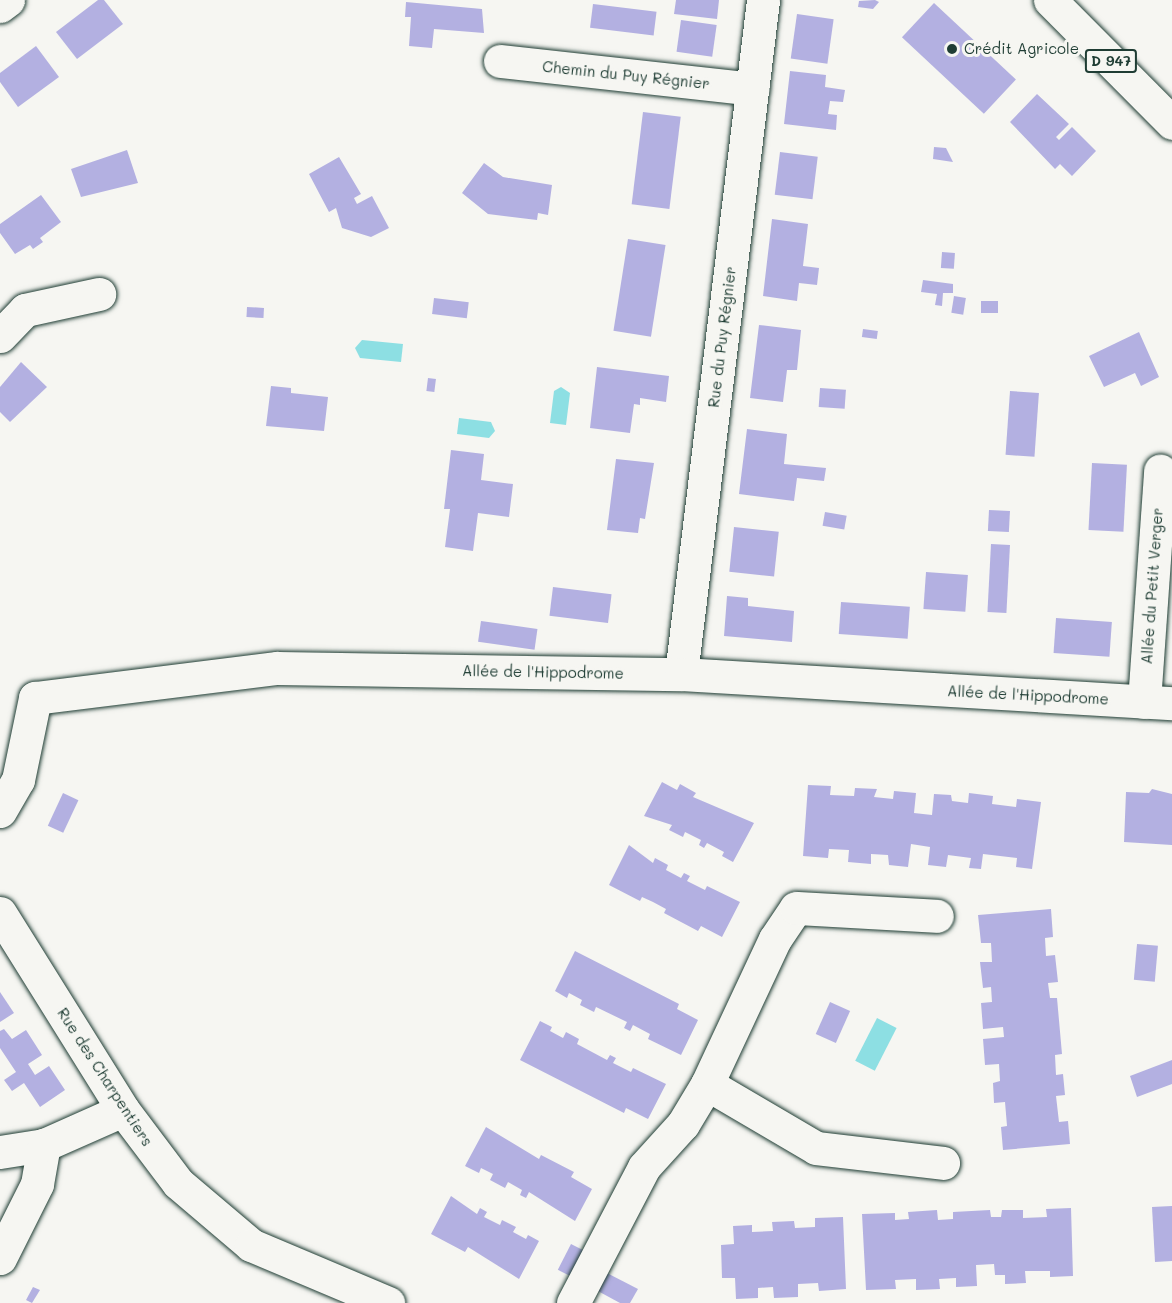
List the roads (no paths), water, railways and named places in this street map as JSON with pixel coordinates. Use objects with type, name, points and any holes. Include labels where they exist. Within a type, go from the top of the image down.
[{"type":"street","points":[[0,6],[8,0]]},
{"type":"street","name":"Rue du Puy Régnier","points":[[681,674],[763,0]]},
{"type":"street","name":"D 947","points":[[1050,0],[1172,123]]},
{"type":"street","name":"Chemin du Puy Régnier","points":[[500,61],[752,89]]},
{"type":"street","points":[[0,336],[25,309],[99,294]]},
{"type":"street","name":"Allée du Petit Verger","points":[[1158,703],[1160,471]]},
{"type":"street","name":"Allée de l'Hippodrome","points":[[0,812],[18,780],[35,698],[277,668],[681,674],[1158,703]]},
{"type":"street","points":[[573,1303],[644,1167],[683,1124],[707,1084],[775,939],[796,908],[937,916]]},
{"type":"street","name":"Rue des Charpentiers","points":[[0,913],[123,1110],[178,1184],[251,1245],[369,1300]]},
{"type":"street","points":[[707,1084],[816,1148],[943,1163]]},
{"type":"street","points":[[0,1152],[44,1145],[123,1110]]},
{"type":"street","points":[[0,1258],[37,1184],[44,1145]]},
{"type":"water","points":[[362,340],[403,344],[401,362],[360,358],[355,348]]},
{"type":"water","points":[[561,387],[570,393],[566,425],[550,423],[554,391]]},
{"type":"water","points":[[459,418],[491,422],[495,431],[489,438],[457,434]]},
{"type":"water","points":[[877,1018],[897,1028],[875,1071],[855,1061]]},
{"type":"place","name":"Crédit Agricole","points":[[952,49]]}]
